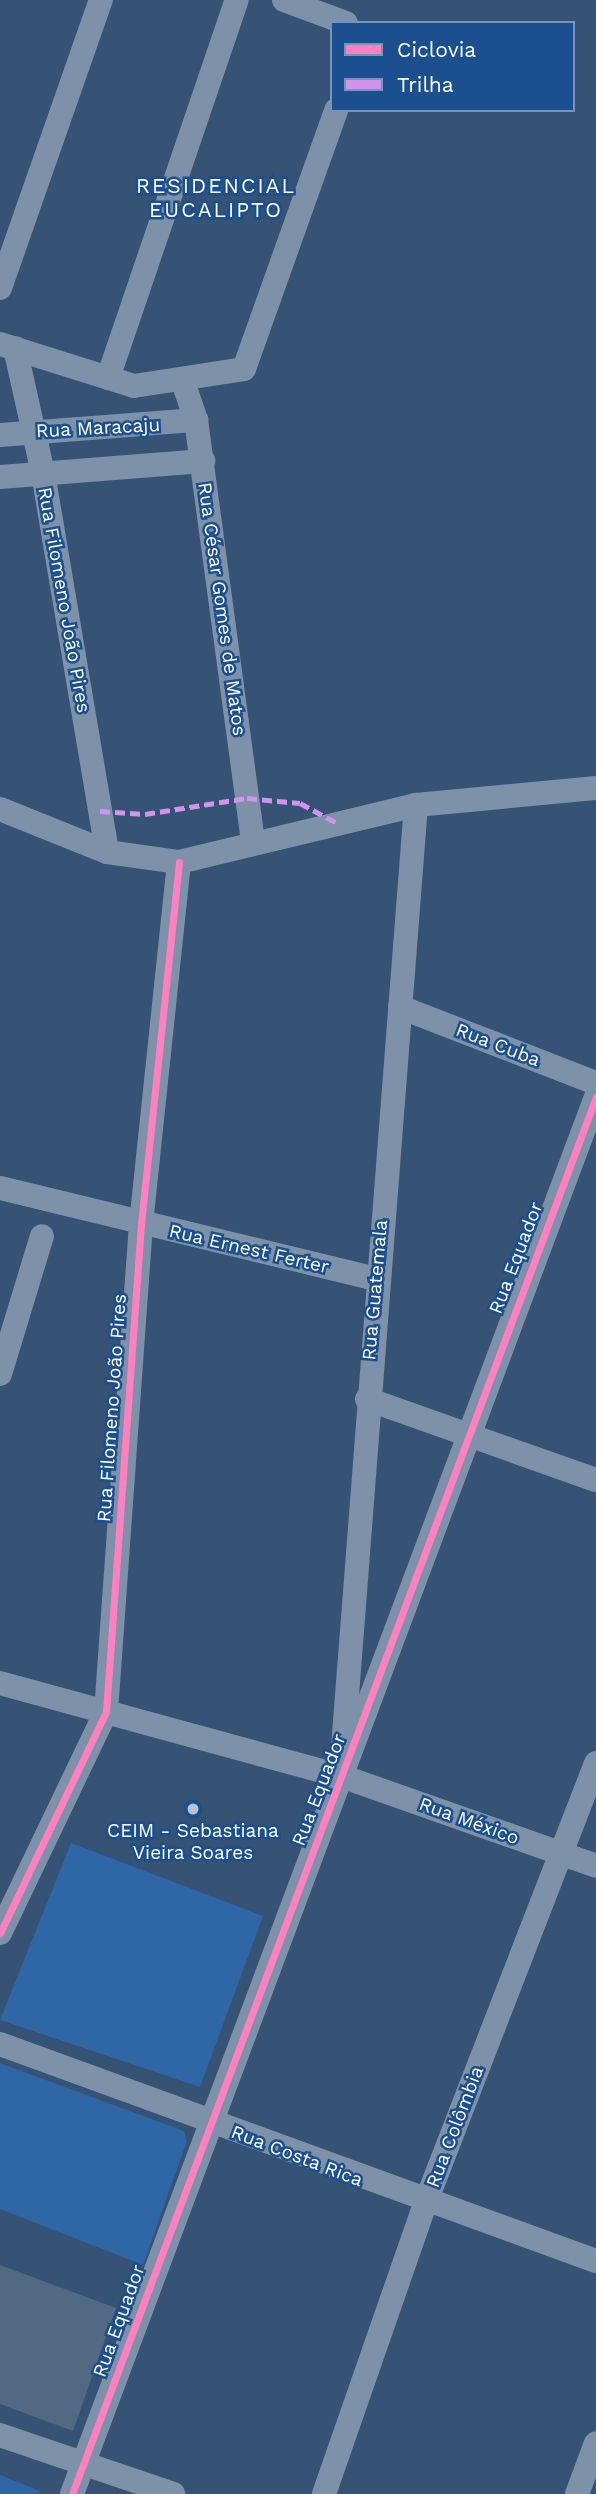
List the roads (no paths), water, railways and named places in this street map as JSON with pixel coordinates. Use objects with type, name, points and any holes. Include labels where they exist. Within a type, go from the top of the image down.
[{"type":"street","points":[[0,288],[101,0]]},
{"type":"street","points":[[108,377],[237,0]]},
{"type":"street","points":[[284,0],[333,12]]},
{"type":"street","points":[[7,346],[134,386],[244,369],[335,112]]},
{"type":"street","name":"Rua Filomeno João Pires","points":[[7,346],[34,432],[43,473],[107,852]]},
{"type":"street","name":"Rua César Gomes de Matos","points":[[182,379],[196,419],[203,461],[253,842]]},
{"type":"street","name":"Rua Maracaju","points":[[0,435],[196,419]]},
{"type":"street","name":"Rua Maracaju","points":[[0,477],[203,461]]},
{"type":"street","points":[[0,810],[107,852],[179,862],[253,842],[416,805],[596,788]]},
{"type":"street","name":"Rua Guatemala","points":[[341,1776],[376,1279],[416,805]]},
{"type":"street","name":"Rua Filomeno João Pires","points":[[0,1933],[8,1896],[107,1712],[141,1224],[179,862]]},
{"type":"street","name":"Rua Cuba","points":[[400,1007],[596,1083]]},
{"type":"street","name":"Rua Equador","points":[[72,2494],[466,1437],[596,1097]]},
{"type":"street","name":"Rua Ernest Ferter","points":[[0,1188],[376,1279]]},
{"type":"street","points":[[0,1374],[42,1236]]},
{"type":"street","points":[[367,1399],[466,1437],[596,1480]]},
{"type":"street","name":"Rua México","points":[[0,1684],[341,1776],[596,1866]]},
{"type":"street","name":"Rua Colômbia","points":[[324,2494],[425,2204],[596,1763]]},
{"type":"street","name":"Rua Costa Rica","points":[[0,2044],[425,2204],[596,2262]]},
{"type":"street","points":[[0,2435],[84,2461],[173,2494]]},
{"type":"street","points":[[577,2494],[596,2443]]},
{"type":"place","name":"CEIM - Sebastiana Vieira Soares","points":[[193,1809]]},
{"type":"district","name":"RESIDENCIAL EUCALIPTO","points":[[216,198]]}]
